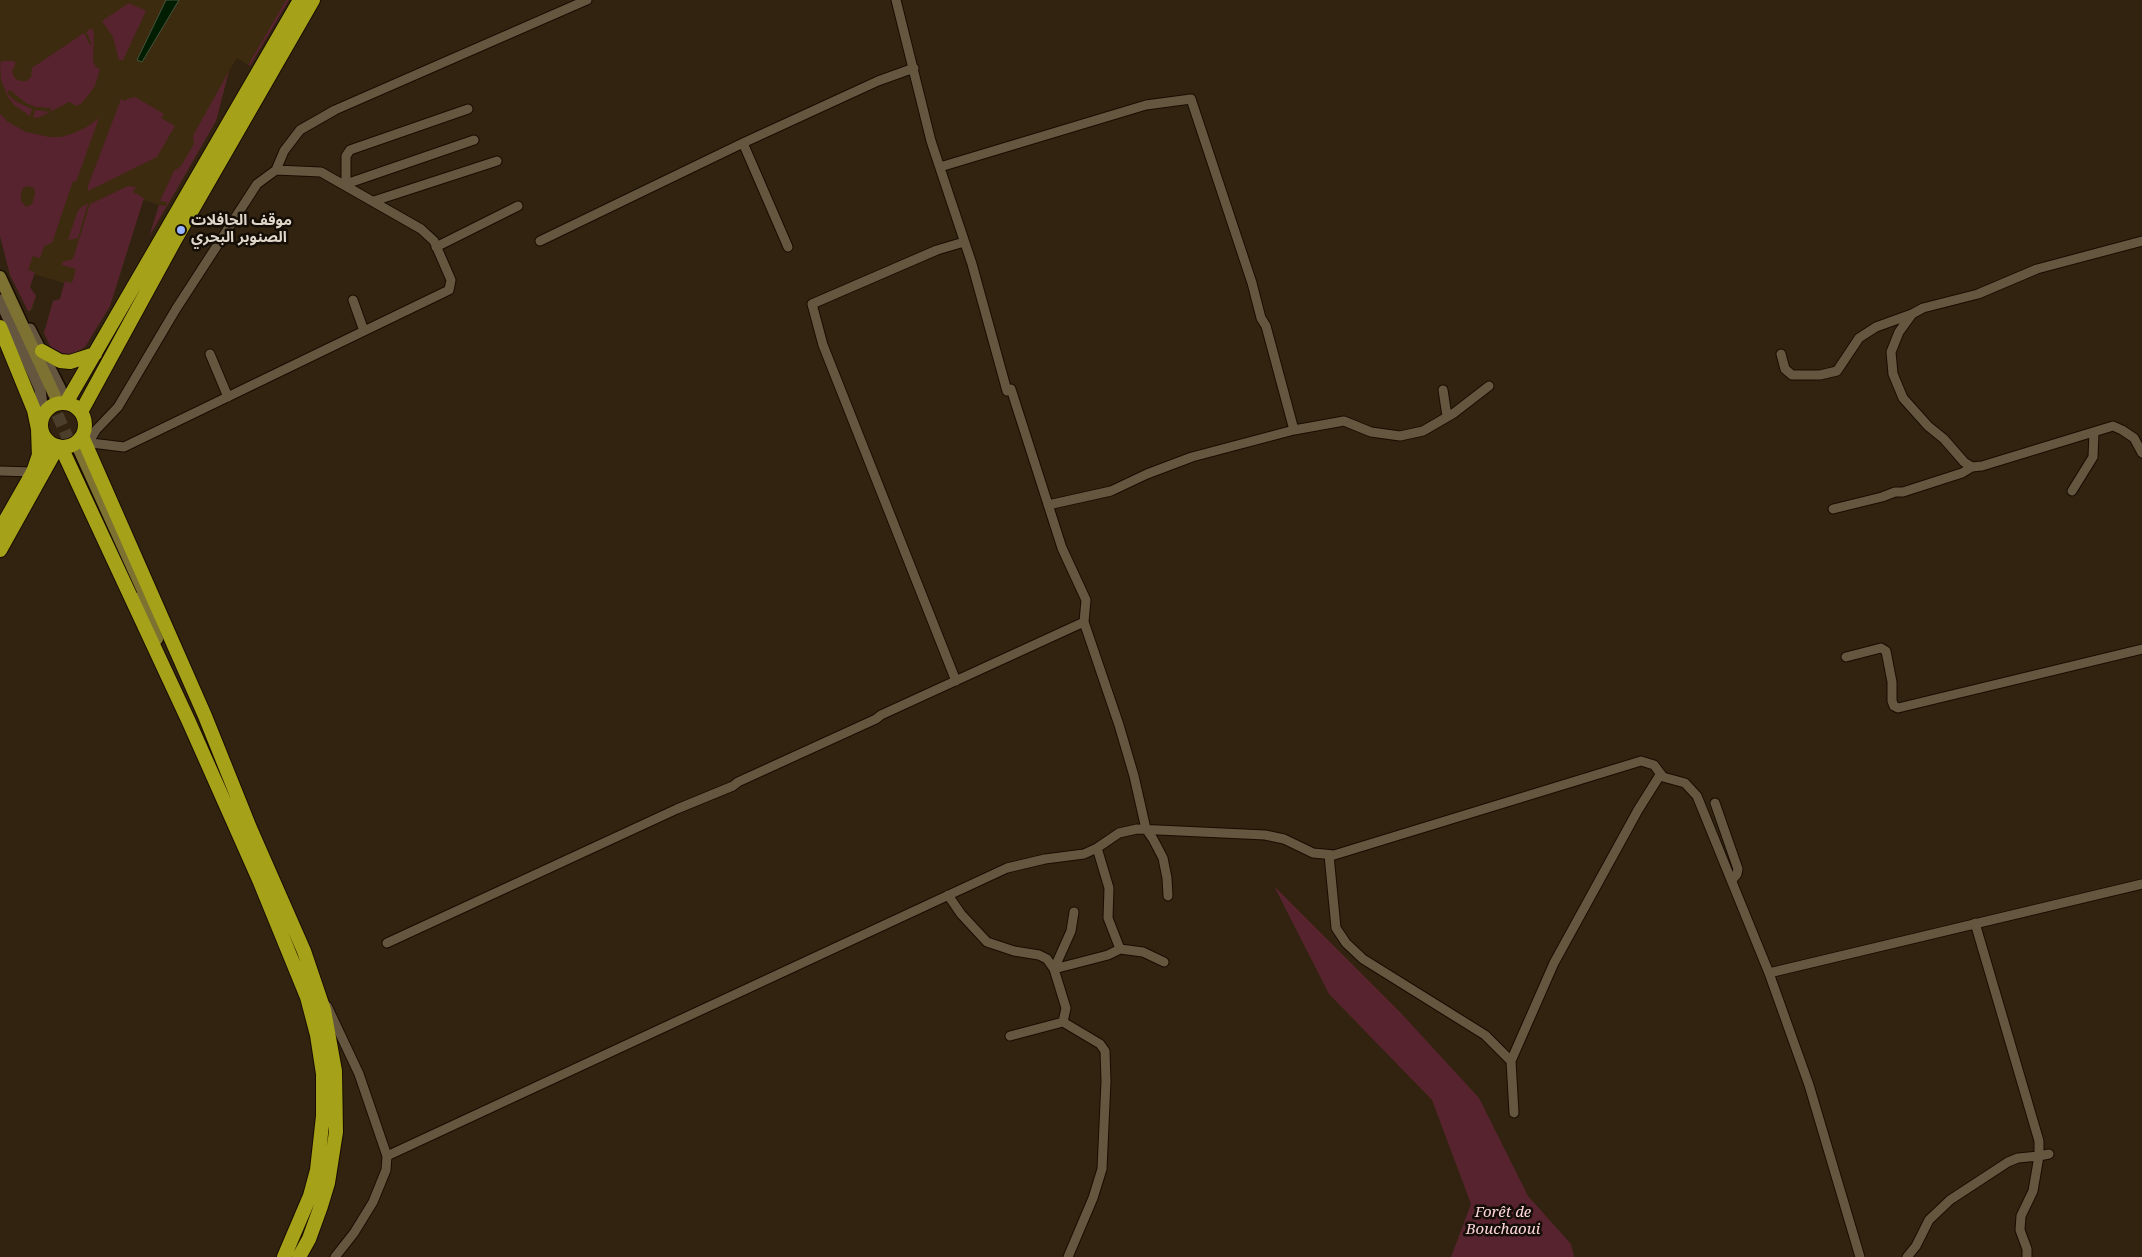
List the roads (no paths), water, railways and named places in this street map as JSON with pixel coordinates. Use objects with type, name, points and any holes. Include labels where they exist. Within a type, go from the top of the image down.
[{"type":"highway","points":[[0,550],[37,476],[44,436],[41,421],[43,414],[59,400],[94,354],[300,0]]},
{"type":"highway","points":[[81,412],[175,240],[313,0]]},
{"type":"highway","points":[[0,327],[34,410],[38,430],[39,458]]},
{"type":"highway","points":[[42,351],[60,361],[70,362],[94,354]]},
{"type":"highway","points":[[0,530],[37,476],[75,444],[85,424],[81,412],[72,404],[59,400]]},
{"type":"highway","points":[[44,436],[48,441],[75,444]]},
{"type":"highway","points":[[75,444],[76,476],[189,722],[274,918],[307,997],[317,1035],[323,1074],[322,1134],[317,1170],[310,1196],[284,1257]]},
{"type":"highway","points":[[75,444],[204,716],[313,974],[324,1010],[332,1044],[337,1097],[336,1132],[328,1183],[309,1239],[299,1257]]},
{"type":"highway","points":[[37,476],[59,470],[70,472],[76,476]]},
{"type":"main road","points":[[0,276],[59,400]]},
{"type":"main road","points":[[0,289],[59,400]]},
{"type":"main road","points":[[75,444],[182,698],[189,722]]},
{"type":"street","points":[[75,444],[96,430],[118,407],[176,309],[257,184],[276,170],[284,151],[300,130],[335,110],[587,0]]},
{"type":"street","points":[[896,0],[931,140],[1009,390],[1062,548],[1086,600],[1084,622],[1119,725],[1134,776],[1146,829],[1163,858],[1168,896]]},
{"type":"street","points":[[540,241],[742,143],[878,81],[914,68]]},
{"type":"street","points":[[940,167],[1146,105],[1192,98],[1252,283],[1261,318],[1266,326],[1294,430]]},
{"type":"street","points":[[346,184],[346,156],[350,150],[468,109]]},
{"type":"street","points":[[346,184],[474,140]]},
{"type":"street","points":[[742,143],[788,247]]},
{"type":"street","points":[[374,201],[497,161]]},
{"type":"street","points":[[75,444],[124,447],[449,290],[451,280],[434,241],[421,229],[346,184],[321,172],[276,170]]},
{"type":"street","points":[[436,247],[518,206]]},
{"type":"street","points":[[1781,354],[1785,369],[1792,375],[1820,375],[1837,371],[1859,338],[1876,326],[1912,314],[1923,308],[1978,294],[2036,269],[2142,241]]},
{"type":"street","points":[[956,681],[823,345],[812,304],[937,250],[964,242]]},
{"type":"street","points":[[0,276],[8,283],[42,351],[59,400]]},
{"type":"street","points":[[0,300],[40,389],[43,414]]},
{"type":"street","points":[[353,300],[364,331]]},
{"type":"street","points":[[1912,314],[1899,332],[1891,352],[1893,374],[1903,398],[1928,426],[1964,462],[1972,467]]},
{"type":"street","points":[[210,354],[228,397]]},
{"type":"street","points":[[1048,505],[1110,491],[1147,474],[1192,457],[1294,430],[1344,421],[1371,432],[1400,436],[1423,431],[1488,386]]},
{"type":"street","points":[[1443,390],[1447,416]]},
{"type":"street","points":[[1833,509],[1895,492],[1903,492],[1962,473],[1972,467],[1982,466],[2113,426],[2134,438],[2142,453]]},
{"type":"street","points":[[2072,491],[2093,457],[2094,432]]},
{"type":"street","points":[[0,471],[37,476]]},
{"type":"street","points":[[387,943],[677,809],[733,786],[738,782],[1084,622]]},
{"type":"street","points":[[1846,657],[1881,648],[1886,651],[1892,682],[1892,701],[1894,706],[1898,708],[2142,648]]},
{"type":"street","points":[[387,1156],[1007,868],[1072,856],[1097,848],[1119,833],[1128,830],[1146,829],[1274,836],[1293,842],[1313,853],[1340,854],[1636,761],[1650,763],[1660,775],[1680,781],[1694,791],[1770,973],[1809,1085],[1860,1257]]},
{"type":"street","points":[[1514,1112],[1511,1061],[1554,963],[1638,810],[1660,775]]},
{"type":"street","points":[[1715,803],[1738,869],[1737,874],[1732,880]]},
{"type":"street","points":[[1097,848],[1109,888],[1108,918],[1120,949]]},
{"type":"street","points":[[1328,855],[1336,928],[1346,943],[1363,958],[1485,1035],[1511,1061]]},
{"type":"street","points":[[1770,973],[2142,884]]},
{"type":"street","points":[[948,894],[961,914],[987,942],[1014,951],[1039,954],[1047,959],[1054,969],[1066,1008],[1063,1022]]},
{"type":"street","points":[[1054,969],[1071,931],[1074,912]]},
{"type":"street","points":[[1975,924],[2039,1141],[2039,1156],[2033,1191],[2021,1216],[2020,1230],[2027,1249],[2027,1257]]},
{"type":"street","points":[[1054,969],[1108,955],[1120,949],[1143,952],[1164,962]]},
{"type":"street","points":[[313,974],[359,1074],[387,1156],[386,1170],[373,1202],[335,1257]]},
{"type":"street","points":[[1010,1036],[1063,1022],[1100,1044],[1105,1051],[1106,1081],[1102,1169],[1094,1198],[1068,1257]]},
{"type":"street","points":[[1907,1257],[1916,1246],[1929,1220],[1950,1200],[2008,1162],[2018,1158],[2049,1154]]},
{"type":"tunnel","points":[[50,398],[73,450]]},
{"type":"place","name":"موقف الحافلات الصنوبر البحري","points":[[181,230]]},
{"type":"park label","name":"Forêt de Bouchaoui","points":[[1503,1222]]}]
